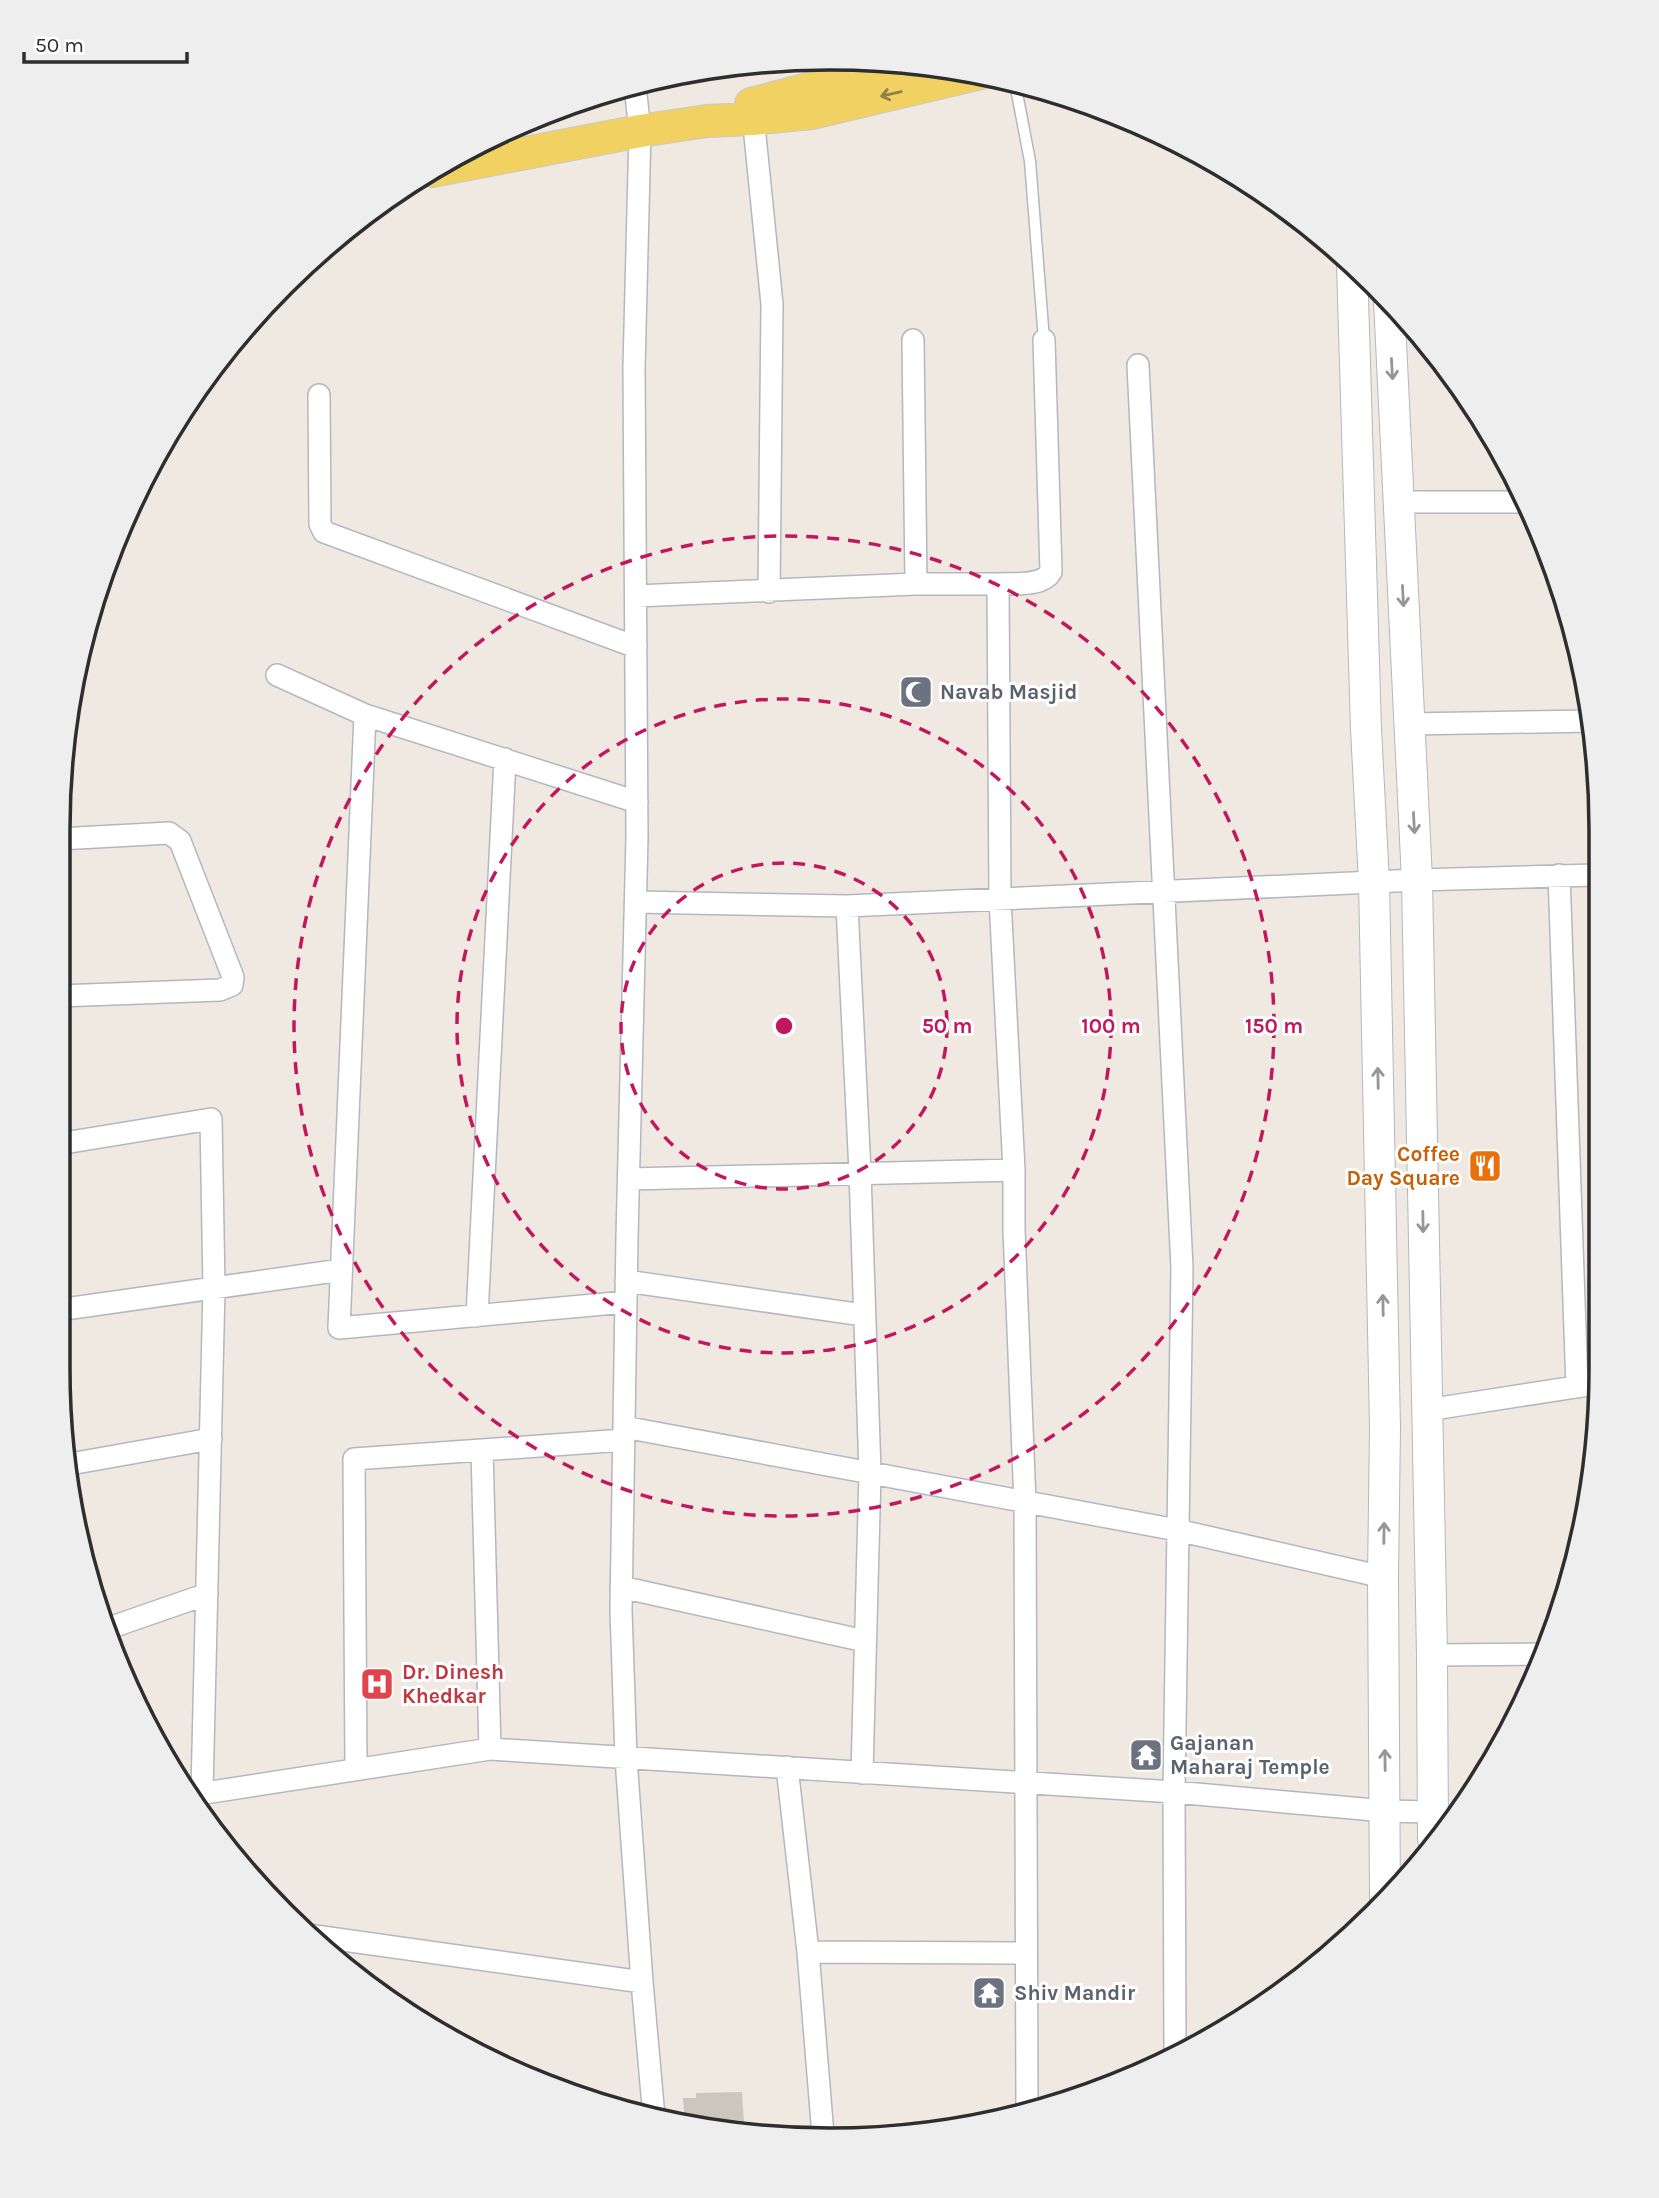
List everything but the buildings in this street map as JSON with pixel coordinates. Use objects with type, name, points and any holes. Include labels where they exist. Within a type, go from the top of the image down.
[{"type":"main road","points":[[461,166],[752,112],[877,72]]},
{"type":"main road","points":[[752,112],[812,113],[951,80]]},
{"type":"main road","points":[[1352,279],[1366,729],[1374,882],[1385,1428],[1385,1886]]},
{"type":"main road","points":[[1390,317],[1417,880],[1433,1825]]},
{"type":"street","points":[[636,95],[640,131],[634,368],[636,902],[621,1587],[626,1758],[653,2107]]},
{"type":"street","points":[[752,112],[772,304],[769,592]]},
{"type":"street","points":[[914,340],[916,584]]},
{"type":"street","points":[[636,596],[916,584],[998,584],[1047,579],[1051,572],[1044,340]]},
{"type":"street","points":[[1138,365],[1166,892],[1182,1268],[1174,1793],[1175,2045]]},
{"type":"street","points":[[319,394],[320,524],[324,532],[636,647]]},
{"type":"street","points":[[1399,502],[1515,502]]},
{"type":"street","points":[[998,584],[1000,899],[1014,1170],[1025,1502],[1027,2102]]},
{"type":"street","points":[[277,675],[365,715],[637,802]]},
{"type":"street","points":[[365,715],[339,1328],[626,1302]]},
{"type":"street","points":[[1409,724],[1581,721]]},
{"type":"street","points":[[477,1316],[505,759]]},
{"type":"street","points":[[70,838],[169,833],[180,841],[233,977],[232,985],[220,990],[70,996]]},
{"type":"street","points":[[1427,1410],[1586,1386],[1559,875]]},
{"type":"street","points":[[636,902],[847,906],[1417,880],[1589,875]]},
{"type":"street","points":[[847,906],[860,1172],[870,1473],[862,1773]]},
{"type":"street","points":[[70,1142],[211,1119],[214,1288],[211,1438],[207,1594],[197,1789]]},
{"type":"street","points":[[629,1179],[1014,1170]]},
{"type":"street","points":[[70,1308],[341,1270]]},
{"type":"street","points":[[626,1281],[863,1315]]},
{"type":"street","points":[[356,1769],[354,1459],[482,1450],[624,1434],[870,1473],[1177,1530],[1383,1577]]},
{"type":"street","points":[[76,1463],[211,1438]]},
{"type":"street","points":[[482,1450],[490,1749]]},
{"type":"street","points":[[621,1587],[865,1641]]},
{"type":"street","points":[[115,1626],[207,1594]]},
{"type":"street","points":[[1432,1655],[1533,1654]]},
{"type":"street","points":[[200,1793],[490,1749],[1174,1793],[1385,1811],[1433,1825]]},
{"type":"street","points":[[787,1767],[808,1952],[822,2128]]},
{"type":"street","points":[[326,1938],[642,1982]]},
{"type":"street","points":[[808,1952],[1026,1953]]},
{"type":"lane","points":[[1017,94],[1030,161],[1044,340]]},
{"type":"place","name":"Navab Masjid","points":[[916,692]]},
{"type":"place","name":"Coffee Day Square","points":[[1485,1166]]},
{"type":"place","name":"Dr. Dinesh Khedkar","points":[[377,1684]]},
{"type":"place","name":"Gajanan Maharaj Temple","points":[[1146,1755]]},
{"type":"place","name":"Shiv Mandir","points":[[989,1993]]}]
